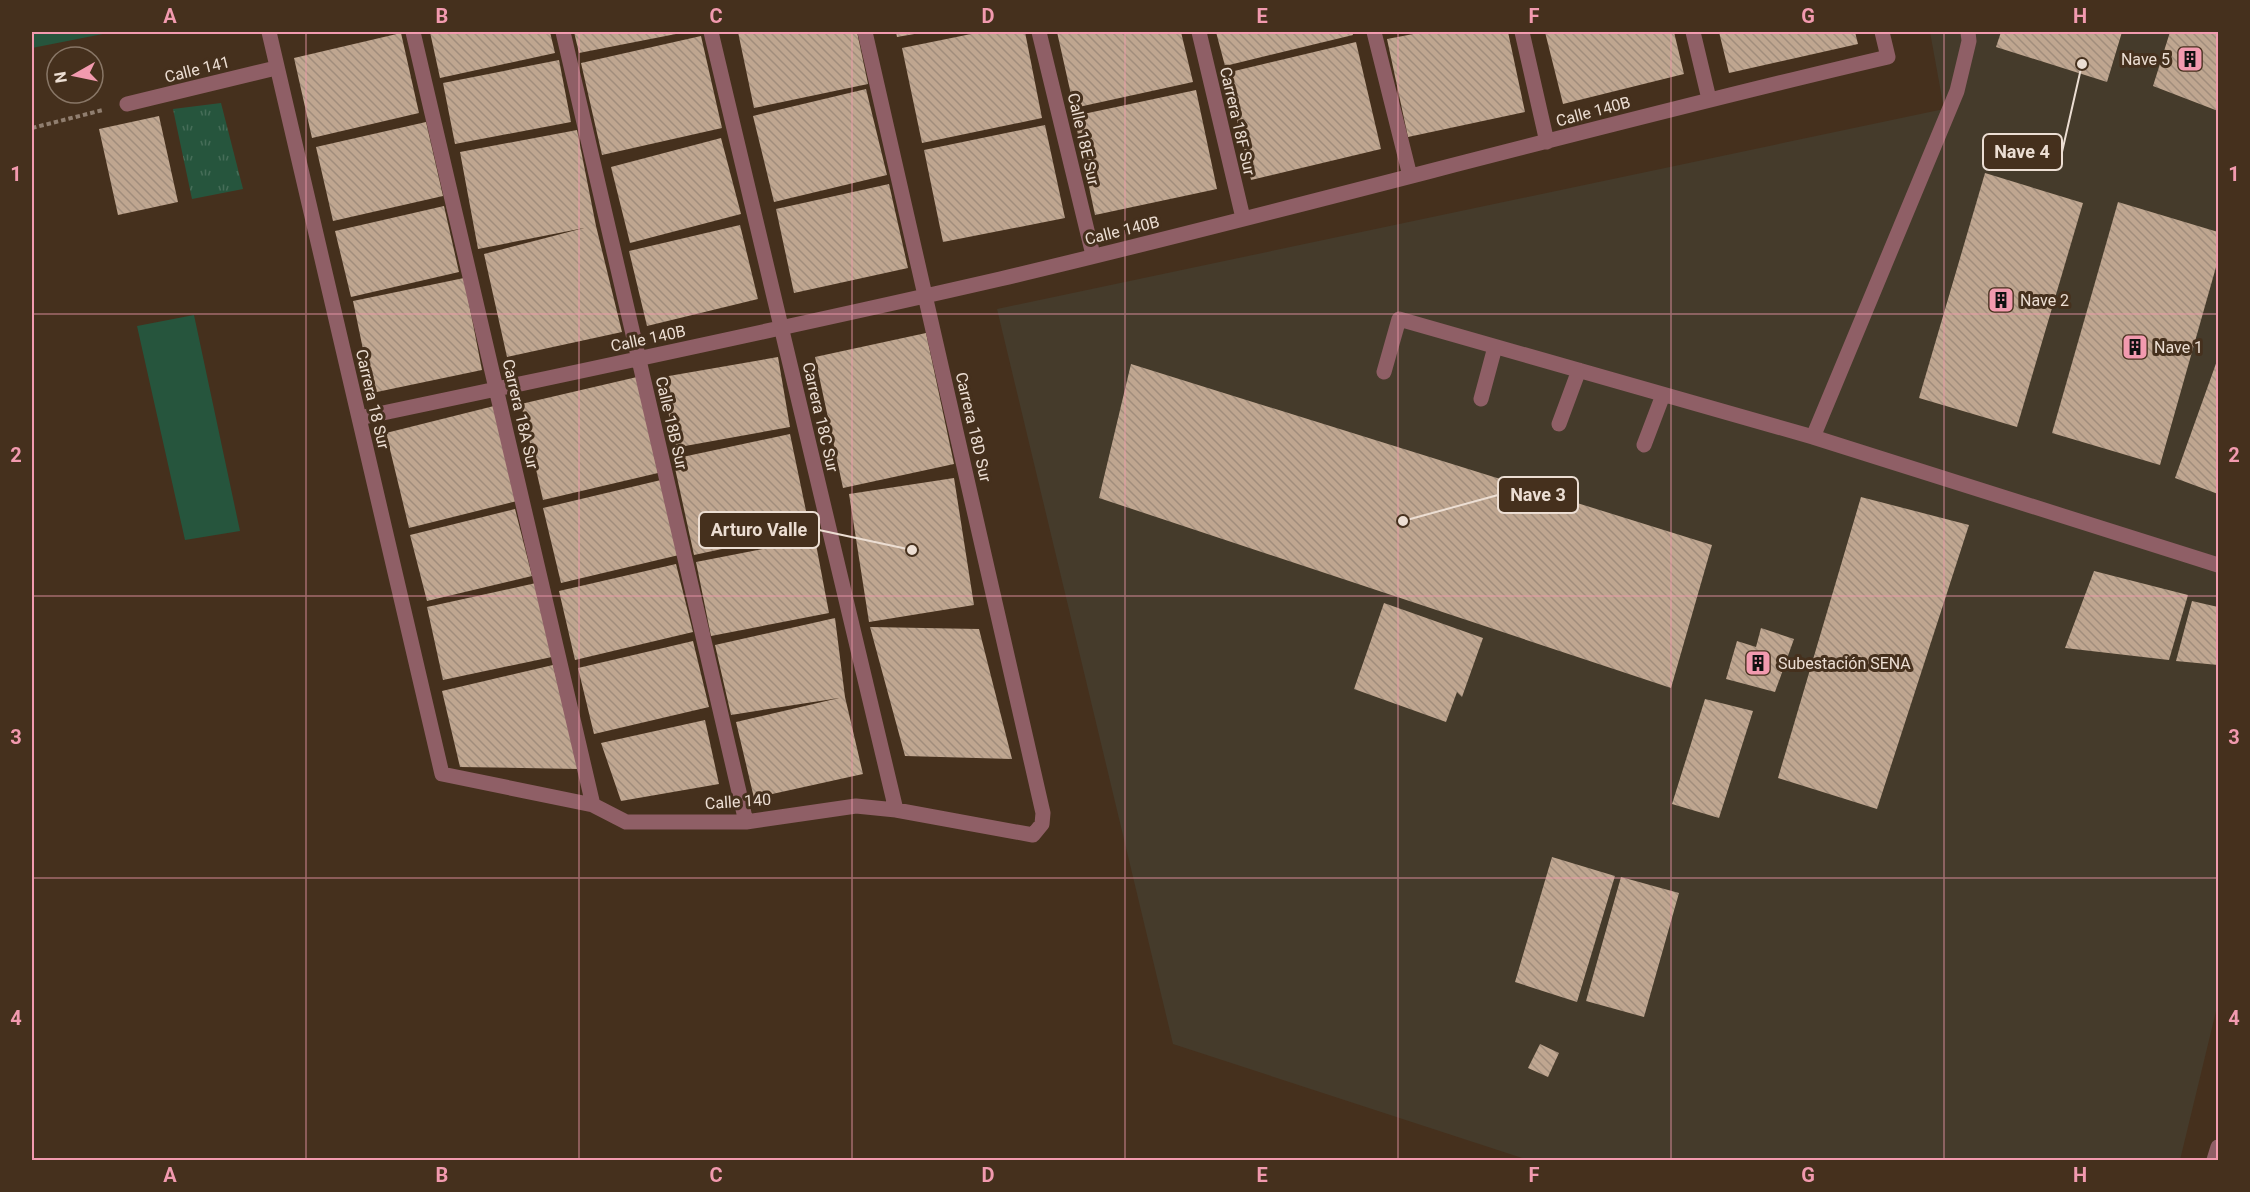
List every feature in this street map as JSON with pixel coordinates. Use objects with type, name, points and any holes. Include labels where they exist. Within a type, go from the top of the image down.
[{"type":"street","name":"Carrera 18 Sur","points":[[269,32],[442,774]]},
{"type":"street","name":"Carrera 18A Sur","points":[[413,32],[593,805]]},
{"type":"street","name":"Calle 18B Sur","points":[[563,32],[746,822]]},
{"type":"street","name":"Carrera 18C Sur","points":[[711,32],[896,810]]},
{"type":"street","name":"Carrera 18D Sur","points":[[865,32],[1042,813],[1042,824],[1038,830]]},
{"type":"street","name":"Calle 18E Sur","points":[[1040,32],[1093,255]]},
{"type":"street","name":"Carrera 18F Sur","points":[[1199,32],[1243,218]]},
{"type":"street","points":[[1374,32],[1410,176]]},
{"type":"street","points":[[1522,32],[1547,142]]},
{"type":"street","points":[[1693,32],[1709,99]]},
{"type":"street","name":"Calle 140B","points":[[359,418],[781,328],[1093,255],[1547,142],[1709,99],[1888,57],[1882,32]]},
{"type":"street","points":[[1813,437],[1957,91],[1969,41],[1968,32]]},
{"type":"street","name":"Calle 141","points":[[127,104],[276,68]]},
{"type":"street","points":[[1384,372],[1399,320],[1813,437],[2218,565]]},
{"type":"street","points":[[1480,399],[1495,347]]},
{"type":"street","points":[[1559,424],[1579,370]]},
{"type":"street","points":[[1644,445],[1663,394]]},
{"type":"street","name":"Calle 140","points":[[442,774],[593,805],[626,822],[746,822],[856,806],[896,810],[1025,835],[1033,835],[1038,830]]},
{"type":"street","points":[[2214,1161],[2218,1147]]},
{"type":"path","points":[[32,128],[127,104]]},
{"type":"shaded area","points":[[1930,32],[2218,32],[2218,1003],[2180,1160],[1528,1160],[1173,1044],[997,309],[1944,109]]},
{"type":"green space","points":[[32,32],[113,32],[45,45],[32,48]]},
{"type":"green space","points":[[221,103],[243,189],[192,199],[173,109]]},
{"type":"green space","points":[[194,315],[240,531],[185,540],[137,326]]},
{"type":"building","points":[[430,32],[550,32],[555,53],[440,78]]},
{"type":"building","points":[[574,32],[681,32],[681,33],[579,53]]},
{"type":"building","points":[[738,32],[857,32],[868,84],[754,108]]},
{"type":"building","points":[[896,32],[920,32],[920,33],[897,37]]},
{"type":"building","points":[[981,32],[1025,32],[1042,118],[922,143],[902,48]]},
{"type":"building","points":[[1057,32],[1181,32],[1193,82],[1074,108]]},
{"type":"building","points":[[1216,32],[1352,32],[1353,35],[1225,66]]},
{"type":"building","points":[[1424,32],[1508,32],[1525,112],[1408,137],[1387,39]]},
{"type":"building","points":[[1545,32],[1674,32],[1684,74],[1563,104]]},
{"type":"building","points":[[1719,32],[1855,32],[1858,44],[1729,73]]},
{"type":"building","points":[[2001,32],[2122,32],[2107,82],[1996,47]]},
{"type":"building","name":"Nave 5","points":[[2170,32],[2218,32],[2218,111],[2153,86]]},
{"type":"building","points":[[401,33],[419,113],[312,138],[294,58]]},
{"type":"building","points":[[701,36],[722,128],[602,155],[581,63]]},
{"type":"building","points":[[1356,42],[1381,149],[1251,180],[1226,73]]},
{"type":"building","points":[[559,60],[571,122],[455,144],[443,83]]},
{"type":"building","points":[[866,89],[887,175],[774,202],[753,116]]},
{"type":"building","points":[[1196,90],[1217,189],[1095,215],[1074,116]]},
{"type":"building","points":[[159,116],[178,202],[118,215],[99,129]]},
{"type":"building","points":[[426,122],[443,196],[333,221],[316,147]]},
{"type":"building","points":[[1045,125],[1065,218],[943,242],[924,150]]},
{"type":"building","points":[[577,130],[596,226],[622,332],[507,357],[484,254],[584,228],[478,249],[460,152]]},
{"type":"building","points":[[721,138],[741,214],[630,243],[611,167]]},
{"type":"building","name":"Nave 2","points":[[1985,173],[2083,203],[2017,427],[1919,398]]},
{"type":"building","points":[[889,184],[908,268],[794,293],[776,209]]},
{"type":"building","name":"Nave 1","points":[[2118,202],[2218,232],[2218,260],[2160,465],[2052,433]]},
{"type":"building","points":[[444,206],[459,272],[351,297],[335,231]]},
{"type":"building","points":[[740,225],[758,299],[647,326],[629,251]]},
{"type":"building","points":[[464,278],[482,370],[372,393],[353,301]]},
{"type":"building","points":[[926,333],[954,464],[843,488],[815,357]]},
{"type":"building","points":[[778,357],[790,427],[674,448],[663,377]]},
{"type":"building","points":[[2218,358],[2218,494],[2175,478]]},
{"type":"building","points":[[1131,364],[1712,545],[1671,688],[1099,498]]},
{"type":"building","points":[[637,377],[658,473],[543,500],[521,404]]},
{"type":"building","points":[[494,406],[517,501],[409,528],[386,433]]},
{"type":"building","points":[[790,434],[810,530],[694,555],[673,459]]},
{"type":"building","points":[[954,478],[974,605],[869,622],[849,494]]},
{"type":"building","points":[[661,480],[679,555],[561,583],[543,508]]},
{"type":"building","points":[[1861,497],[1969,525],[1877,809],[1778,778]]},
{"type":"building","points":[[515,509],[532,576],[427,601],[410,535]]},
{"type":"building","points":[[815,539],[829,613],[711,636],[696,562]]},
{"type":"building","points":[[676,564],[693,632],[575,660],[559,591]]},
{"type":"building","points":[[2094,571],[2188,595],[2169,660],[2065,648]]},
{"type":"building","points":[[536,583],[552,657],[443,680],[427,607]]},
{"type":"building","points":[[2192,601],[2218,607],[2218,665],[2176,661]]},
{"type":"building","points":[[1384,603],[1483,638],[1462,697],[1457,692],[1446,722],[1354,689]]},
{"type":"building","points":[[835,618],[845,697],[863,774],[754,798],[736,722],[839,698],[731,715],[715,645]]},
{"type":"building","points":[[870,627],[979,629],[1012,759],[905,756]]},
{"type":"building","name":"Subestación SENA","points":[[1761,628],[1794,639],[1775,692],[1726,679],[1737,641],[1756,647]]},
{"type":"building","points":[[693,641],[709,707],[594,734],[578,668]]},
{"type":"building","points":[[553,665],[579,769],[460,767],[442,691]]},
{"type":"building","points":[[1705,699],[1753,711],[1719,818],[1672,804]]},
{"type":"building","points":[[705,720],[719,784],[621,801],[601,743]]},
{"type":"building","points":[[1552,857],[1615,876],[1577,1002],[1515,982]]},
{"type":"building","points":[[1621,877],[1679,893],[1644,1017],[1586,1001]]},
{"type":"building","points":[[1540,1044],[1559,1053],[1548,1077],[1528,1068]]},
{"type":"place","name":"Nave 5","points":[[2190,59]]},
{"type":"place","name":"Nave 4","points":[[2082,64]]},
{"type":"place","name":"Nave 2","points":[[2001,300]]},
{"type":"place","name":"Nave 1","points":[[2135,347]]},
{"type":"place","name":"Nave 3","points":[[1403,521]]},
{"type":"place","name":"Arturo Valle","points":[[912,550]]},
{"type":"place","name":"Subestación SENA","points":[[1758,663]]}]
